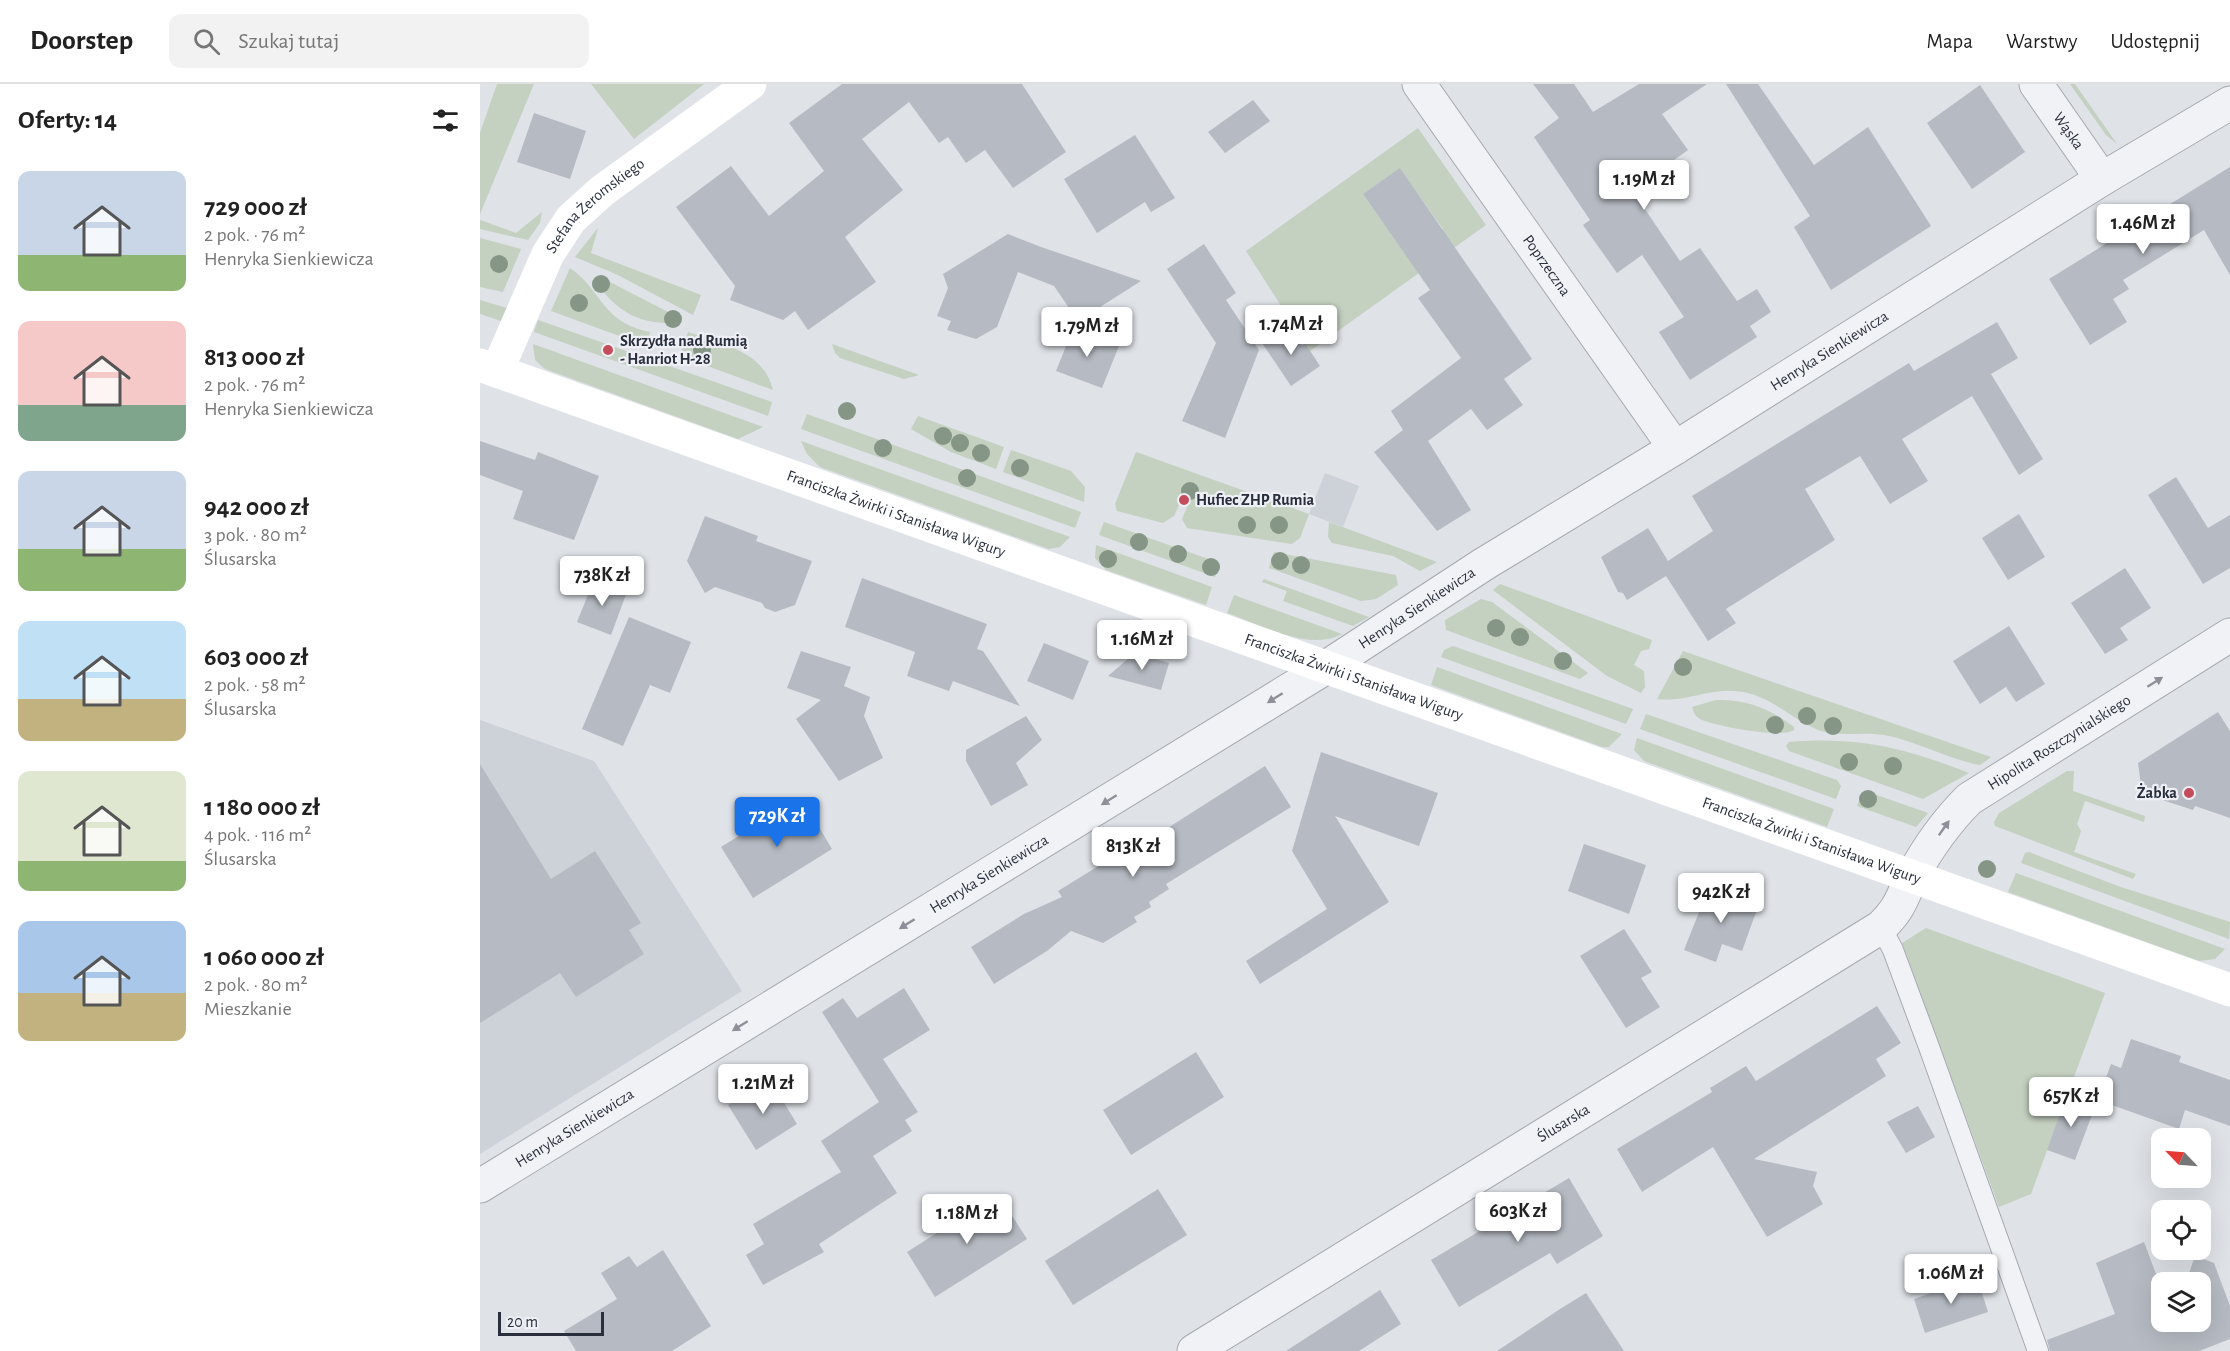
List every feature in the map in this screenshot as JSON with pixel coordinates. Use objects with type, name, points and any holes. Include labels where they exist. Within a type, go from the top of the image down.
[{"type":"street","name":"Stefana Żeromskiego","points":[[488,368],[548,254],[571,219],[602,191],[750,84]]},
{"type":"street","name":"Poprzeczna","points":[[1419,84],[1675,448]]},
{"type":"street","name":"Wąska","points":[[2036,84],[2102,178]]},
{"type":"street","name":"Henryka Sienkiewicza","points":[[480,1186],[1325,668],[1435,594],[1675,448],[2102,178],[2230,103]]},
{"type":"street","name":"Franciszka Żwirki i Stanisława Wigury","points":[[488,368],[2230,990]]},
{"type":"street","name":"Hipolita Roszczynialskiego","points":[[1912,877],[1952,816],[1970,799],[2230,635]]},
{"type":"street","name":"Ślusarska","points":[[1194,1351],[1881,927],[1899,909],[1912,877]]},
{"type":"lane","points":[[1881,927],[1893,950],[1929,1047],[2037,1351]]},
{"type":"shaded area","points":[[1325,473],[1359,486],[1343,527],[1309,514]]},
{"type":"shaded area","points":[[480,720],[594,761],[742,991],[480,1154]]},
{"type":"green space","points":[[497,84],[534,84],[480,214],[480,133]]},
{"type":"green space","points":[[591,84],[704,84],[634,139]]},
{"type":"green space","points":[[2070,84],[2075,84],[2117,144],[2106,135]]},
{"type":"green space","points":[[1418,128],[1486,225],[1310,351],[1246,251]],"holes":[[[1400,169],[1443,229],[1406,255],[1363,194]]]},
{"type":"green space","points":[[542,212],[540,223],[528,240],[480,229],[480,220],[516,233]]},
{"type":"green space","points":[[598,228],[591,253],[701,295],[693,315],[618,275],[575,257]]},
{"type":"green space","points":[[480,238],[521,249],[503,292],[480,287]]},
{"type":"green space","points":[[570,268],[590,286],[604,305],[621,321],[650,332],[647,346],[551,311]]},
{"type":"green space","points":[[608,281],[670,313],[666,323],[647,321],[623,310],[602,290]]},
{"type":"green space","points":[[480,300],[507,308],[501,321],[480,314]]},
{"type":"green space","points":[[538,320],[772,402],[768,416],[534,332]]},
{"type":"green space","points":[[688,332],[727,345],[751,358],[761,366],[773,390],[680,356]]},
{"type":"green space","points":[[533,344],[763,427],[738,439],[545,369],[535,360]]},
{"type":"green space","points":[[832,344],[919,375],[904,379],[840,358],[835,353]]},
{"type":"green space","points":[[807,414],[1081,512],[1075,528],[801,429]]},
{"type":"green space","points":[[918,416],[1004,447],[996,469],[951,452],[911,429]]},
{"type":"green space","points":[[801,441],[1070,537],[1060,547],[1049,549],[820,467],[807,454]]},
{"type":"green space","points":[[1011,450],[1071,471],[1085,487],[1084,502],[1003,472]]},
{"type":"green space","points":[[1136,452],[1309,514],[1300,538],[1292,544],[1187,528],[1182,519],[1190,500],[1183,496],[1174,516],[1163,523],[1117,511],[1115,504]]},
{"type":"green space","points":[[1104,522],[1217,562],[1219,567],[1215,577],[1099,535]]},
{"type":"green space","points":[[1329,522],[1437,562],[1420,571],[1393,556],[1332,543],[1328,537]]},
{"type":"green space","points":[[1096,545],[1212,587],[1206,605],[1106,570],[1095,558]]},
{"type":"green space","points":[[1274,552],[1396,575],[1398,585],[1376,599],[1361,601],[1269,568]]},
{"type":"green space","points":[[1264,579],[1369,617],[1353,626],[1283,601],[1287,591],[1262,582]]},
{"type":"green space","points":[[1500,584],[1652,640],[1649,649],[1641,651],[1634,665],[1644,671],[1645,687],[1641,693],[1607,676],[1493,590]]},
{"type":"green space","points":[[1234,595],[1342,634],[1329,639],[1315,640],[1269,629],[1227,613]]},
{"type":"green space","points":[[1481,599],[1492,602],[1588,673],[1580,679],[1446,630],[1445,620]]},
{"type":"green space","points":[[1453,646],[1633,709],[1626,724],[1441,657],[1444,650]]},
{"type":"green space","points":[[1683,651],[1991,757],[1980,765],[1884,735],[1824,732],[1763,698],[1743,692],[1720,691],[1679,699],[1657,699]]},
{"type":"green space","points":[[1437,667],[1622,734],[1609,747],[1602,747],[1431,685]]},
{"type":"green space","points":[[1716,700],[1738,701],[1758,706],[1794,727],[1794,730],[1776,733],[1733,728],[1700,719],[1692,707]]},
{"type":"green space","points":[[1646,714],[1837,780],[1841,786],[1836,799],[1640,729]]},
{"type":"green space","points":[[1637,738],[1834,809],[1827,827],[1644,761],[1634,750]]},
{"type":"green space","points":[[1837,741],[1881,746],[1924,757],[1969,773],[1923,799],[1789,751],[1786,746],[1789,742]]},
{"type":"green space","points":[[2067,771],[2074,771],[2073,791],[2145,816],[2144,822],[2085,801],[2077,824],[2081,831],[2074,852],[2136,874],[2133,879],[1995,826],[1994,822],[1999,813]]},
{"type":"green space","points":[[1868,792],[1928,813],[1916,827],[1857,806],[1862,794]]},
{"type":"green space","points":[[2029,852],[2118,886],[2230,922],[2229,939],[2021,863],[2025,853]]},
{"type":"green space","points":[[2016,873],[2225,949],[2215,959],[2199,961],[2008,892]]},
{"type":"green space","points":[[1926,928],[2105,993],[2031,1194],[1999,1207],[1902,943]]},
{"type":"building","points":[[842,84],[1022,84],[1066,152],[1013,188],[985,150],[966,163],[948,137],[939,143],[909,102],[862,139],[903,190],[845,237],[876,282],[808,330],[795,311],[783,320],[730,300],[735,286],[676,207],[731,166],[769,216],[824,171],[789,123]]},
{"type":"building","points":[[1533,84],[1574,84],[1593,112],[1639,84],[1707,84],[1662,114],[1688,150],[1632,190],[1680,261],[1700,248],[1737,301],[1757,289],[1771,312],[1750,326],[1757,337],[1690,380],[1659,332],[1684,317],[1642,255],[1617,273],[1583,225],[1590,220],[1534,137],[1559,118]]},
{"type":"building","points":[[1726,84],[1758,84],[1814,165],[1868,127],[1931,226],[1831,290],[1794,227],[1810,216]]},
{"type":"building","points":[[1980,85],[2025,152],[1972,189],[1927,123]]},
{"type":"building","points":[[1253,100],[1270,121],[1225,153],[1208,132]]},
{"type":"building","points":[[534,113],[586,131],[570,179],[517,162]]},
{"type":"building","points":[[1135,135],[1175,198],[1151,212],[1145,202],[1097,233],[1064,179]]},
{"type":"building","points":[[2230,167],[2230,275],[2204,230],[2123,280],[2129,289],[2113,299],[2127,322],[2090,345],[2049,279]]},
{"type":"building","points":[[1400,168],[1532,359],[1504,379],[1523,405],[1487,430],[1471,409],[1428,441],[1471,510],[1437,531],[1374,452],[1403,430],[1391,411],[1461,358],[1418,298],[1430,290],[1363,194]]},
{"type":"building","points":[[1008,234],[1141,281],[1078,321],[1054,286],[1018,272],[997,327],[976,339],[947,330],[951,321],[937,316],[948,288],[943,274]]},
{"type":"building","points":[[1204,244],[1236,293],[1226,300],[1259,350],[1225,438],[1182,421],[1216,343],[1167,269]]},
{"type":"building","points":[[1997,322],[2018,358],[1991,374],[2043,459],[2019,475],[1972,396],[1902,439],[1928,481],[1890,504],[1860,456],[1805,489],[1835,540],[1726,609],[1736,623],[1708,641],[1666,576],[1627,600],[1623,593],[1618,592],[1601,557],[1648,528],[1668,561],[1713,531],[1692,496],[1909,363],[1914,371]]},
{"type":"building","points":[[1289,326],[1302,345],[1305,343],[1320,366],[1291,386],[1262,343]]},
{"type":"building","points":[[1073,329],[1119,346],[1102,388],[1056,371]]},
{"type":"building","points":[[480,441],[535,460],[538,452],[599,476],[574,540],[513,519],[523,491],[480,475]]},
{"type":"building","points":[[2176,477],[2208,528],[2230,515],[2230,568],[2203,584],[2148,495]]},
{"type":"building","points":[[2019,514],[2045,557],[2008,580],[1982,538]]},
{"type":"building","points":[[705,516],[758,536],[756,541],[812,561],[795,605],[775,612],[765,608],[762,603],[715,587],[705,593],[687,561]]},
{"type":"building","points":[[2125,568],[2151,608],[2120,628],[2128,640],[2105,654],[2071,603]]},
{"type":"building","points":[[862,578],[987,624],[977,649],[983,651],[1020,706],[953,681],[949,691],[907,676],[915,652],[845,627]]},
{"type":"building","points":[[594,580],[627,592],[611,635],[577,622]]},
{"type":"building","points":[[629,617],[691,642],[670,693],[650,685],[623,746],[582,729]]},
{"type":"building","points":[[2009,626],[2045,684],[2016,702],[2006,687],[1980,704],[1953,661]]},
{"type":"building","points":[[1044,643],[1089,661],[1073,700],[1027,681]]},
{"type":"building","points":[[801,651],[851,667],[844,686],[870,697],[864,716],[883,758],[839,781],[796,719],[821,700],[787,688]]},
{"type":"building","points":[[1135,653],[1169,663],[1161,690],[1108,676]]},
{"type":"building","points":[[2218,712],[2230,731],[2230,818],[2195,806],[2193,810],[2153,797],[2155,791],[2141,786],[2138,763]]},
{"type":"building","points":[[1026,716],[1042,740],[1016,763],[1028,785],[991,806],[966,761],[966,750]]},
{"type":"building","points":[[1321,752],[1438,793],[1419,846],[1335,816],[1389,902],[1260,984],[1246,961],[1327,909],[1292,851]]},
{"type":"building","points":[[480,764],[551,879],[595,851],[641,923],[629,930],[644,954],[576,997],[560,973],[480,1023]]},
{"type":"building","points":[[1265,766],[1291,807],[1166,884],[1169,889],[1149,902],[1151,907],[1134,917],[1137,922],[1103,943],[1071,931],[1047,951],[994,984],[971,947],[1024,914],[1062,897],[1058,891],[1139,841],[1141,845]]},
{"type":"building","points":[[801,797],[832,849],[753,898],[721,847]]},
{"type":"building","points":[[1584,844],[1646,865],[1629,914],[1568,891]]},
{"type":"building","points":[[1709,887],[1759,904],[1742,951],[1722,944],[1716,962],[1684,950]]},
{"type":"building","points":[[1624,929],[1652,972],[1641,978],[1660,1007],[1626,1028],[1580,956]]},
{"type":"building","points":[[904,988],[930,1030],[883,1059],[918,1112],[905,1120],[912,1131],[873,1156],[897,1193],[819,1244],[824,1252],[763,1285],[746,1255],[764,1244],[753,1224],[841,1172],[821,1141],[879,1102],[822,1012],[843,998],[857,1018]]},
{"type":"building","points":[[1877,1006],[1901,1043],[1876,1059],[1886,1076],[1754,1159],[1817,1172],[1813,1186],[1823,1204],[1767,1237],[1713,1147],[1642,1192],[1617,1149],[1712,1092],[1710,1088],[1746,1066],[1756,1081]]},
{"type":"building","points":[[2131,1039],[2181,1056],[2179,1062],[2230,1080],[2230,1126],[2185,1110],[2179,1128],[2176,1128],[2098,1100],[2111,1064],[2121,1068]]},
{"type":"building","points":[[1196,1052],[1224,1097],[1131,1155],[1103,1110]]},
{"type":"building","points":[[772,1083],[797,1124],[756,1150],[728,1105],[762,1084],[764,1088]]},
{"type":"building","points":[[2066,1097],[2095,1107],[2075,1160],[2047,1150]]},
{"type":"building","points":[[1918,1106],[1935,1137],[1906,1153],[1887,1122]]},
{"type":"building","points":[[1569,1178],[1603,1236],[1557,1264],[1550,1253],[1459,1307],[1431,1260]]},
{"type":"building","points":[[1158,1189],[1187,1235],[1073,1305],[1045,1261]]},
{"type":"building","points":[[998,1194],[1027,1239],[935,1297],[907,1252]]},
{"type":"building","points":[[2144,1242],[2155,1272],[2151,1272],[2151,1332],[2211,1332],[2211,1272],[2189,1272],[2194,1260],[2214,1263],[2230,1306],[2230,1339],[2199,1351],[2050,1351],[2047,1340],[2115,1314],[2096,1263]]},
{"type":"building","points":[[663,1250],[711,1326],[672,1351],[576,1351],[564,1331],[617,1299],[601,1273],[629,1256],[637,1267]]},
{"type":"building","points":[[1977,1277],[1988,1312],[1925,1333],[1914,1299]]},
{"type":"building","points":[[1380,1290],[1401,1324],[1359,1351],[1286,1351]]},
{"type":"building","points":[[1586,1293],[1624,1351],[1497,1351],[1560,1309]]},
{"type":"place","name":"Skrzydła nad Rumią - Hanriot H-28","points":[[608,350]]},
{"type":"place","name":"Hufiec ZHP Rumia","points":[[1184,500]]},
{"type":"place","name":"Żabka","points":[[2189,793]]}]
